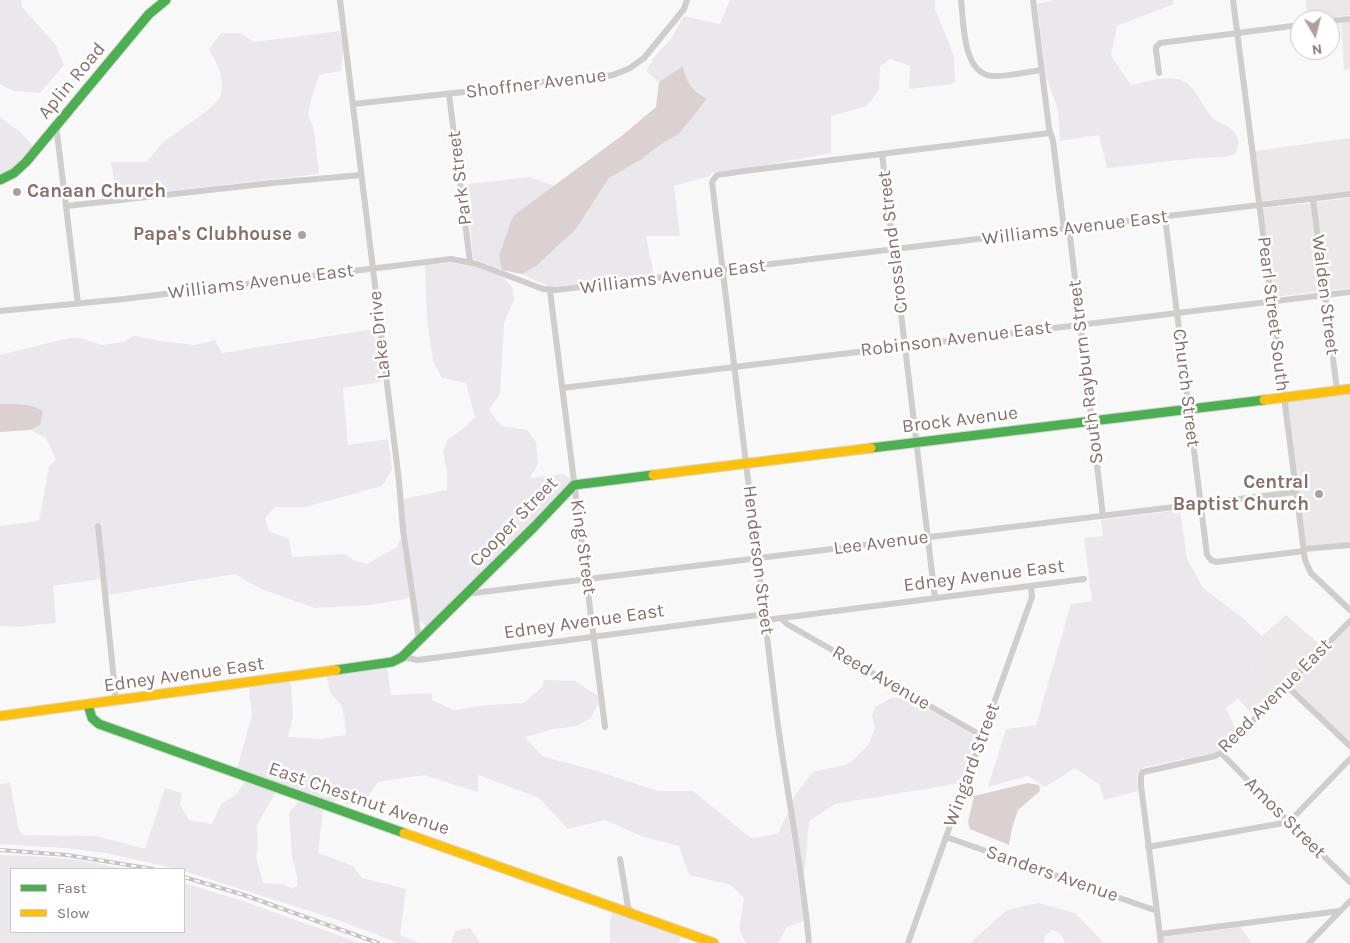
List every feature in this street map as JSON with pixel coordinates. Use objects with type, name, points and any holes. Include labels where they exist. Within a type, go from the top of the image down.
[{"type":"street","name":"Aplin Road","points":[[0,180],[14,173],[22,166],[149,14],[166,0]]},
{"type":"street","name":"Lake Drive","points":[[340,0],[399,481],[402,530],[419,640]]},
{"type":"street","points":[[962,0],[969,56],[976,69],[992,76],[1041,70]]},
{"type":"street","name":"South Rayburn Street","points":[[1033,0],[1050,133],[1081,324],[1103,516]]},
{"type":"street","name":"Pearl Street South","points":[[1232,0],[1305,560],[1311,572],[1350,610]]},
{"type":"street","name":"Shoffner Avenue","points":[[353,104],[540,82],[604,77],[616,74],[630,68],[644,58],[684,9],[687,1]]},
{"type":"street","points":[[1159,73],[1156,46],[1160,43],[1290,26]]},
{"type":"street","name":"Park Street","points":[[449,94],[470,262]]},
{"type":"street","points":[[56,125],[78,304]]},
{"type":"street","points":[[882,154],[1050,133]]},
{"type":"street","name":"Henderson Street","points":[[809,943],[806,907],[785,775],[712,185],[714,177],[744,171],[882,154]]},
{"type":"street","name":"Crossland Street","points":[[882,154],[935,598]]},
{"type":"street","points":[[66,206],[272,183],[361,176]]},
{"type":"street","name":"Williams Avenue East","points":[[0,312],[443,260],[470,262],[550,290],[1350,194]]},
{"type":"street","name":"Walden Street","points":[[1313,199],[1337,390]]},
{"type":"street","name":"Church Street","points":[[1165,217],[1206,553],[1209,558],[1216,562],[1304,550]]},
{"type":"street","name":"Cooper Street","points":[[402,657],[574,485],[550,290]]},
{"type":"street","name":"Robinson Avenue East","points":[[562,388],[1350,292]]},
{"type":"street","name":"Brock Avenue","points":[[574,485],[746,462],[1350,389]]},
{"type":"street","name":"King Street","points":[[574,485],[595,636],[605,727]]},
{"type":"street","name":"Lee Avenue","points":[[466,594],[1296,492]]},
{"type":"street","points":[[98,526],[116,700]]},
{"type":"street","points":[[1304,550],[1350,545]]},
{"type":"street","name":"Edney Avenue East","points":[[88,704],[389,663],[402,657],[418,660],[758,615],[766,620],[1084,579]]},
{"type":"street","name":"Wingard Street","points":[[908,943],[1032,597],[1031,586]]},
{"type":"street","name":"Reed Avenue","points":[[781,618],[787,624],[982,736]]},
{"type":"street","name":"Reed Avenue East","points":[[1148,847],[1141,779],[1145,770],[1215,756],[1221,753],[1350,621]]},
{"type":"street","points":[[1287,686],[1350,746]]},
{"type":"street","points":[[0,716],[88,704]]},
{"type":"street","name":"East Chestnut Avenue","points":[[88,704],[92,718],[99,724],[714,943]]},
{"type":"street","name":"Amos Street","points":[[1221,753],[1350,882]]},
{"type":"street","points":[[1161,943],[1148,847],[1288,822],[1350,759]]},
{"type":"street","name":"Sanders Avenue","points":[[946,837],[1157,911]]},
{"type":"street","points":[[620,859],[628,906],[632,914]]},
{"type":"street","points":[[1309,943],[1350,901]]},
{"type":"street","points":[[1160,934],[1340,911]]},
{"type":"shaded area","points":[[0,0],[21,0],[22,7],[56,45],[64,65],[40,93],[14,91],[0,84]]},
{"type":"shaded area","points":[[730,0],[935,0],[935,9],[954,56],[955,82],[909,89],[910,66],[890,59],[880,66],[879,90],[867,106],[831,116],[831,153],[766,165],[713,172],[710,176],[674,186],[680,236],[646,236],[654,275],[549,287],[522,274],[536,265],[576,229],[609,178],[679,134],[707,99],[691,86],[682,67],[659,82],[646,71],[655,56],[671,39],[684,16],[720,24]]},
{"type":"shaded area","points":[[1054,0],[1173,0],[1174,4],[1117,26],[1111,56],[1131,85],[1169,78],[1186,82],[1194,90],[1213,118],[1228,126],[1237,136],[1238,147],[1235,154],[1226,157],[1107,168],[1099,135],[1060,141],[1058,110],[1046,76],[1037,4]]},
{"type":"shaded area","points":[[1306,0],[1350,0],[1350,15],[1340,16],[1340,10],[1307,10]]},
{"type":"shaded area","points":[[1350,22],[1350,69],[1344,70],[1341,25],[1340,24]]},
{"type":"shaded area","points":[[340,31],[343,49],[341,71],[319,75],[308,114],[314,130],[319,174],[117,197],[111,162],[147,162],[165,141],[213,106],[218,99],[222,88],[221,76],[209,49],[221,33],[241,33],[254,42]]},
{"type":"shaded area","points":[[683,66],[690,86],[707,99],[679,134],[609,178],[576,229],[536,266],[522,274],[502,270],[499,255],[513,216],[624,134],[656,107],[659,82]]},
{"type":"shaded area","points":[[0,117],[20,132],[34,147],[13,170],[0,176]]},
{"type":"shaded area","points":[[1350,138],[1350,191],[1262,201],[1254,151]]},
{"type":"shaded area","points":[[530,177],[555,186],[513,216],[499,255],[503,270],[473,259],[466,184]]},
{"type":"shaded area","points":[[1350,198],[1350,288],[1328,291],[1316,202]]},
{"type":"shaded area","points":[[1311,203],[1322,291],[1275,297],[1262,208]]},
{"type":"shaded area","points":[[451,263],[477,267],[504,278],[513,288],[514,300],[504,323],[500,393],[489,410],[501,426],[527,430],[536,442],[538,464],[530,478],[562,474],[570,478],[571,483],[532,525],[426,627],[419,620],[405,530],[403,499],[447,490],[447,471],[443,453],[447,440],[475,417],[466,383],[442,378],[433,361],[427,320],[425,265]]},
{"type":"shaded area","points":[[374,329],[381,382],[343,388],[348,445],[388,439],[392,470],[382,486],[305,507],[275,507],[265,518],[269,531],[289,539],[292,557],[345,554],[355,561],[367,564],[397,547],[401,538],[410,596],[406,599],[370,605],[315,608],[261,589],[235,574],[107,595],[100,523],[95,523],[100,579],[53,586],[56,623],[14,627],[0,626],[0,526],[39,521],[49,466],[56,460],[46,438],[30,430],[40,425],[42,411],[25,405],[0,404],[0,355],[69,338],[81,338],[102,345],[123,342],[134,336],[195,345],[215,340],[222,353]]},
{"type":"shaded area","points":[[1350,392],[1350,542],[1306,546],[1287,400]]},
{"type":"shaded area","points":[[0,404],[22,404],[38,408],[43,411],[40,425],[30,430],[0,432]]},
{"type":"shaded area","points":[[1180,510],[1187,559],[1203,588],[1244,619],[1268,642],[1261,656],[1252,665],[1254,682],[1252,689],[1226,708],[1235,728],[1239,731],[1221,749],[1214,753],[1144,767],[1137,774],[1138,791],[1104,800],[1099,784],[1075,768],[1045,787],[1028,776],[988,787],[1006,729],[1036,725],[1071,604],[1092,601],[1084,538],[1103,536],[1101,520]]},
{"type":"shaded area","points":[[1286,615],[1321,646],[1254,716],[1238,699],[1252,689],[1254,682],[1252,665],[1261,656],[1268,642],[1262,636]]},
{"type":"shaded area","points":[[1350,625],[1350,742],[1292,686]]},
{"type":"shaded area","points":[[387,667],[391,695],[432,693],[432,700],[454,710],[488,705],[524,703],[542,687],[544,680],[575,681],[598,696],[599,702],[591,718],[577,726],[553,729],[525,737],[542,756],[658,791],[693,791],[751,838],[778,834],[788,812],[804,921],[787,927],[778,943],[746,943],[739,930],[744,898],[731,885],[689,875],[679,846],[644,837],[605,820],[568,829],[539,798],[478,775],[478,792],[424,775],[378,782],[367,798],[350,805],[337,800],[333,803],[237,769],[252,715],[249,689],[270,681],[287,681],[291,683],[293,717],[288,737],[320,739],[346,735],[341,705],[330,692],[326,675]]},
{"type":"shaded area","points":[[908,697],[978,738],[971,751],[961,783],[835,804],[809,821],[804,877],[792,802],[795,795],[812,773],[846,765],[854,759],[869,744],[875,728],[872,717],[875,707],[891,698]]},
{"type":"shaded area","points":[[245,781],[277,790],[257,825],[258,847],[256,857],[263,883],[283,884],[292,889],[297,886],[297,876],[292,858],[289,813],[301,799],[326,808],[323,810],[318,853],[353,866],[362,878],[406,889],[400,935],[419,943],[398,943],[338,920],[185,871],[185,868],[173,868],[106,853],[0,844],[0,784],[10,783],[19,830],[23,835],[97,836],[145,849],[165,788],[182,793],[180,804],[189,820],[212,824],[221,804],[237,794]]},
{"type":"shaded area","points":[[1028,783],[1039,785],[1040,791],[1018,810],[1009,845],[970,829],[968,822],[974,796]]},
{"type":"shaded area","points":[[0,855],[77,860],[118,868],[10,868],[10,933],[185,933],[185,883],[243,901],[360,943],[0,943]]},
{"type":"shaded area","points":[[1038,903],[1075,913],[1104,943],[1065,943],[1060,933],[1052,930],[1045,936],[1044,943],[970,943],[1007,910]]},
{"type":"shaded area","points":[[612,910],[681,935],[679,943],[610,943]]},
{"type":"shaded area","points":[[1240,927],[1252,943],[1164,943],[1163,937]]},
{"type":"shaded area","points":[[470,928],[480,943],[451,943],[455,931]]},
{"type":"railway","points":[[0,850],[67,855],[147,868]]},
{"type":"railway","points":[[185,877],[244,895],[378,943]]},
{"type":"traffic: fast","points":[[0,180],[14,173],[26,162],[149,14],[166,0]]},
{"type":"traffic: fast","points":[[871,448],[1264,400]]},
{"type":"traffic: fast","points":[[336,670],[392,662],[402,657],[574,485],[653,475]]},
{"type":"traffic: fast","points":[[88,705],[92,718],[99,724],[404,833]]},
{"type":"traffic: slow","points":[[1264,400],[1350,389]]},
{"type":"traffic: slow","points":[[653,475],[871,448]]},
{"type":"traffic: slow","points":[[0,716],[336,670]]},
{"type":"traffic: slow","points":[[404,833],[714,943]]},
{"type":"place","name":"Canaan Church","points":[[17,192]]},
{"type":"place","name":"Papa's Clubhouse","points":[[302,235]]},
{"type":"place","name":"Central Baptist Church","points":[[1319,494]]}]
